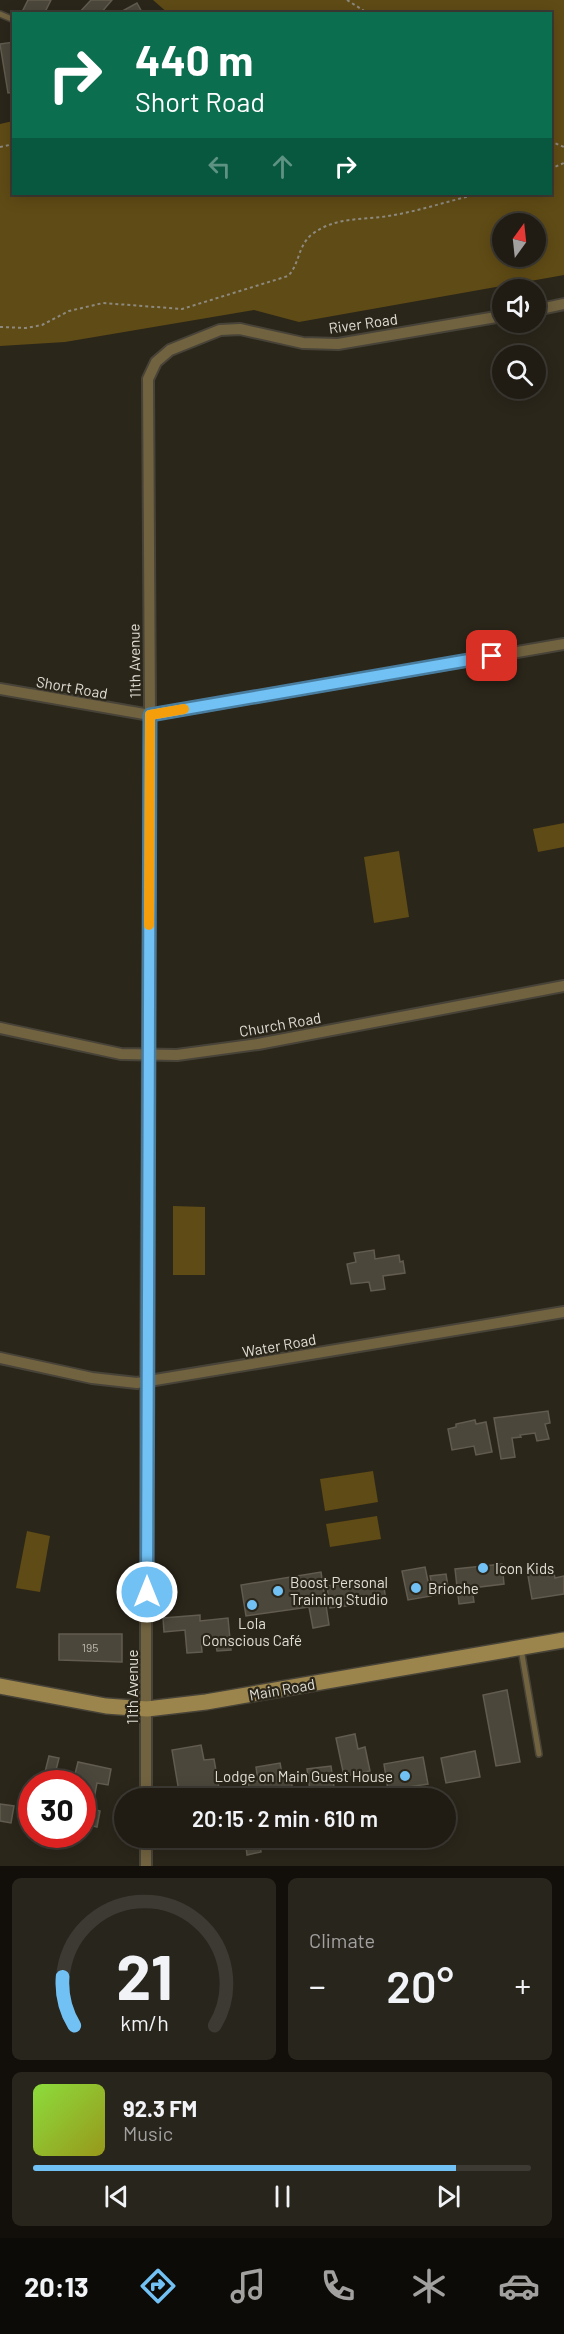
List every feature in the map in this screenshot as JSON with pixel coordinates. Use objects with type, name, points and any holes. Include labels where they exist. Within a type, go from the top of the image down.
[{"type":"main road","name":"Main Road","points":[[0,1686],[106,1706],[147,1708],[206,1702],[564,1640]]},
{"type":"street","points":[[546,308],[564,304]]},
{"type":"street","name":"River Road","points":[[194,339],[233,328],[303,342],[338,344],[492,318]]},
{"type":"street","name":"11th Avenue","points":[[146,1788],[150,715],[147,384],[161,357],[194,339]]},
{"type":"street","name":"Short Road","points":[[0,689],[150,715],[564,644]]},
{"type":"street","name":"Church Road","points":[[0,1028],[95,1049],[148,1056],[258,1044],[564,986]]},
{"type":"street","name":"Water Road","points":[[0,1358],[92,1378],[128,1383],[564,1312]]},
{"type":"street","points":[[146,1848],[146,1866]]},
{"type":"lane","points":[[520,1647],[539,1754]]},
{"type":"path","points":[[348,0],[366,12]]},
{"type":"path","points":[[0,327],[26,328],[42,325],[69,311],[103,303],[172,309],[192,307],[288,276],[292,273],[304,242],[329,224],[360,218],[393,216],[475,195]]},
{"type":"shaded area","points":[[153,0],[564,0],[564,275],[541,279],[492,279],[492,288],[299,322],[254,310],[65,342],[0,346],[0,124],[12,121],[12,195],[552,195],[552,12],[167,12]]},
{"type":"shaded area","points":[[564,823],[564,847],[538,852],[533,829]]},
{"type":"shaded area","points":[[399,851],[409,917],[374,923],[364,857]]},
{"type":"shaded area","points":[[173,1206],[205,1207],[205,1275],[173,1275]]},
{"type":"shaded area","points":[[373,1471],[378,1502],[325,1511],[320,1479]]},
{"type":"shaded area","points":[[377,1516],[381,1539],[330,1547],[326,1524]]},
{"type":"shaded area","points":[[27,1531],[50,1536],[40,1592],[16,1588]]},
{"type":"building","points":[[28,0],[51,0],[45,12],[22,12]]},
{"type":"building","points":[[91,0],[112,0],[102,12],[80,12]]},
{"type":"building","points":[[137,3],[142,12],[121,12]]},
{"type":"building","points":[[12,42],[12,92],[8,93],[0,44]]},
{"type":"building","points":[[374,1250],[375,1259],[399,1255],[400,1262],[403,1261],[405,1273],[383,1276],[385,1289],[371,1291],[369,1282],[351,1284],[347,1264],[356,1262],[354,1253]]},
{"type":"building","points":[[548,1411],[550,1423],[545,1424],[549,1439],[537,1441],[535,1433],[512,1438],[515,1457],[501,1459],[494,1418]]},
{"type":"building","points":[[475,1420],[476,1424],[486,1422],[492,1452],[476,1455],[474,1446],[452,1450],[448,1429],[456,1427],[456,1424]]},
{"type":"building","points":[[502,1564],[504,1584],[472,1588],[474,1602],[459,1604],[455,1569]]},
{"type":"building","points":[[552,1565],[555,1578],[564,1576],[564,1594],[532,1599],[527,1570]]},
{"type":"building","points":[[425,1567],[431,1596],[408,1600],[402,1571]]},
{"type":"building","points":[[321,1572],[329,1625],[313,1628],[309,1607],[246,1616],[241,1585]]},
{"type":"building","points":[[446,1574],[449,1593],[434,1595],[430,1576]]},
{"type":"building","points":[[383,1580],[386,1601],[330,1608],[327,1586]]},
{"type":"building","points":[[200,1615],[200,1621],[228,1618],[231,1650],[217,1651],[215,1639],[201,1640],[202,1652],[187,1653],[185,1630],[164,1632],[163,1618]]},
{"type":"building","points":[[59,1634],[122,1634],[122,1662],[59,1660]]},
{"type":"building","points":[[507,1690],[520,1762],[496,1766],[483,1695]]},
{"type":"building","points":[[355,1734],[358,1749],[365,1747],[370,1771],[344,1776],[336,1738]]},
{"type":"building","points":[[201,1745],[204,1760],[214,1759],[219,1788],[178,1788],[172,1750]]},
{"type":"building","points":[[475,1751],[480,1777],[446,1783],[441,1758]]},
{"type":"building","points":[[49,1756],[59,1758],[56,1770],[46,1770]]},
{"type":"building","points":[[423,1757],[428,1784],[388,1788],[384,1764]]},
{"type":"building","points":[[78,1762],[111,1769],[108,1785],[97,1783],[96,1788],[96,1770],[76,1770]]},
{"type":"building","points":[[280,1763],[282,1774],[290,1773],[292,1788],[249,1788],[248,1782],[258,1781],[256,1767]]},
{"type":"building","points":[[331,1766],[334,1788],[310,1788],[307,1769]]},
{"type":"building","points":[[0,1804],[14,1806],[11,1823],[0,1821]]},
{"type":"building","points":[[96,1810],[100,1811],[96,1827]]},
{"type":"building","points":[[246,1848],[260,1848],[261,1852],[247,1855]]},
{"type":"slow traffic","points":[[149,925],[150,715],[184,709]]},
{"type":"place","name":"Icon Kids","points":[[483,1568]]},
{"type":"place","name":"Brioche","points":[[416,1588]]},
{"type":"place","name":"Boost Personal Training Studio","points":[[278,1591]]},
{"type":"place","name":"Lola Conscious Café","points":[[252,1605]]},
{"type":"place","name":"Lodge on Main Guest House","points":[[405,1776]]},
{"type":"route","points":[[147,1592],[150,715],[492,656]]}]
